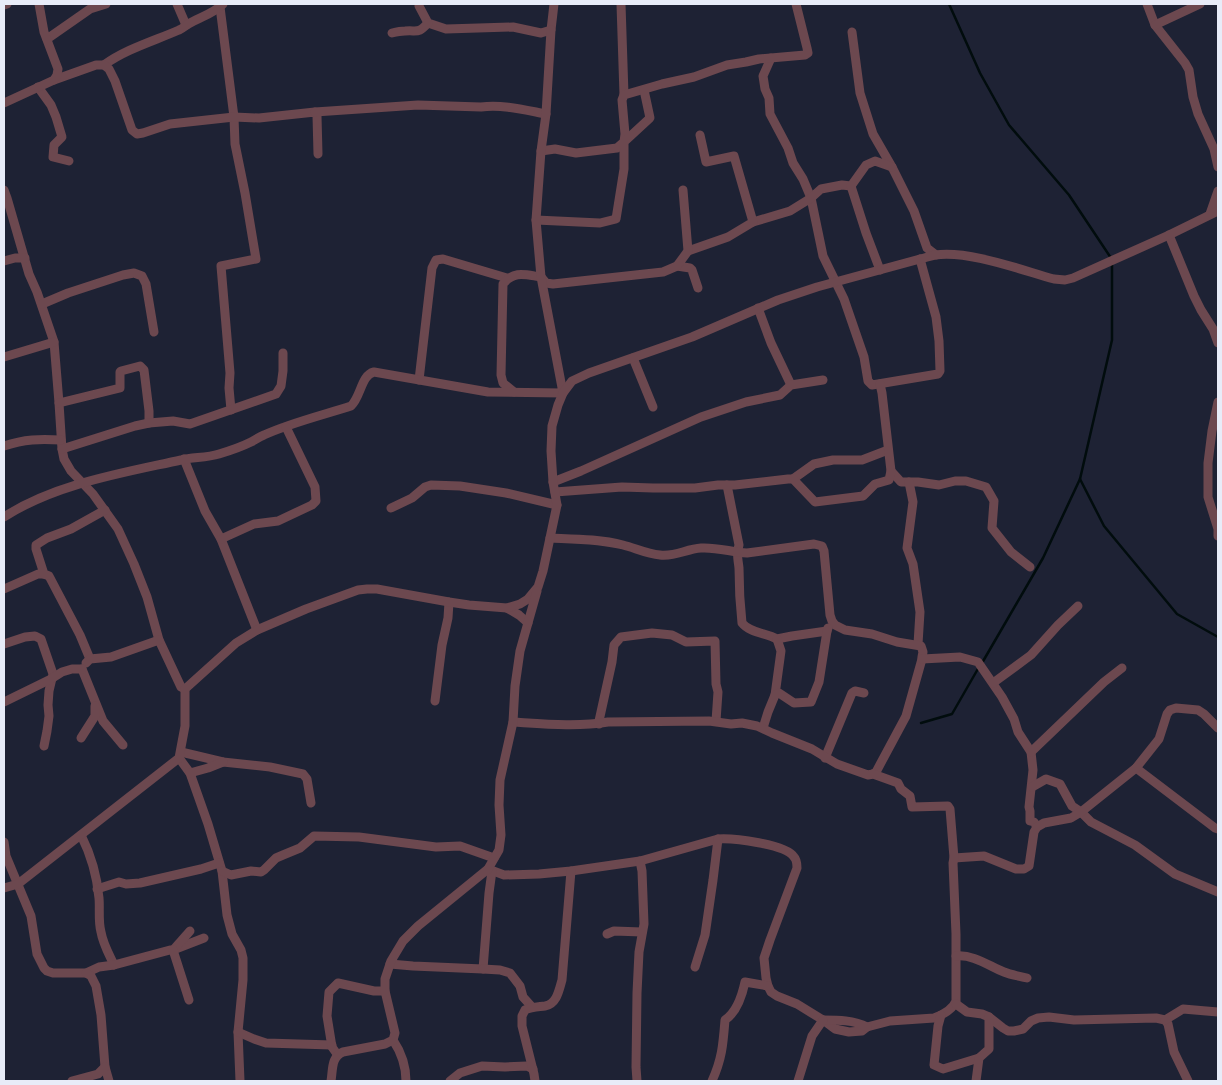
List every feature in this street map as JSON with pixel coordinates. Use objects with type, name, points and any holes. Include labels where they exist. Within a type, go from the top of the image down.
[{"type":"street","points":[[40,4],[44,32],[58,69],[54,80]]},
{"type":"street","points":[[47,39],[90,9],[106,4]]},
{"type":"street","points":[[177,4],[186,25]]},
{"type":"street","points":[[554,4],[536,220],[541,277],[563,393]]},
{"type":"street","points":[[536,220],[600,223],[616,219],[624,169],[625,134],[622,100],[624,95],[621,4]]},
{"type":"street","points":[[624,95],[694,77],[727,65],[759,59],[805,56],[808,53],[796,4]]},
{"type":"street","points":[[1147,4],[1155,25],[1189,70],[1198,114],[1214,149],[1218,167]]},
{"type":"street","points":[[1155,25],[1200,4]]},
{"type":"street","points":[[104,65],[134,48],[212,13],[222,5]]},
{"type":"street","points":[[222,5],[234,117],[235,144],[256,259],[221,266],[230,373],[228,388],[231,410]]},
{"type":"street","points":[[419,6],[428,23],[446,29],[513,27],[541,33],[551,30]]},
{"type":"street","points":[[392,33],[416,32],[428,23]]},
{"type":"street","points":[[852,32],[860,93],[872,134],[892,167],[914,210],[927,248],[936,255]]},
{"type":"street","points":[[771,58],[763,76],[769,98],[770,114],[788,148],[793,163],[804,179],[811,198],[822,256],[844,299],[864,357],[868,381],[872,385],[938,374],[940,371],[936,318],[920,259]]},
{"type":"street","points":[[4,103],[54,80],[96,65],[104,65],[109,68],[132,130],[137,134],[170,124],[234,117],[259,118],[418,105],[481,108],[491,106],[546,114]]},
{"type":"street","points":[[38,87],[51,105],[62,137],[54,145],[53,157],[69,160]]},
{"type":"street","points":[[541,151],[555,149],[585,153],[618,148],[650,118],[644,90]]},
{"type":"street","points":[[315,112],[317,116],[318,154]]},
{"type":"street","points":[[700,135],[706,162],[734,156],[753,222]]},
{"type":"street","points":[[852,186],[866,165],[875,161],[892,167]]},
{"type":"street","points":[[514,392],[503,382],[501,375],[503,284],[508,278],[514,275],[541,277],[546,282],[553,284],[663,272],[677,266],[688,251],[728,237],[753,222],[790,210],[811,198],[821,189],[842,185],[852,186]]},
{"type":"street","points":[[852,186],[866,233],[880,270]]},
{"type":"street","points":[[4,190],[29,274],[42,304],[54,342],[64,459],[71,471],[93,494],[118,529],[147,597],[160,640],[181,687],[185,689]]},
{"type":"street","points":[[683,190],[688,251]]},
{"type":"street","points":[[483,969],[490,870],[499,850],[502,834],[499,805],[500,780],[513,722],[515,686],[520,651],[543,571],[557,504],[551,450],[552,426],[563,393],[572,381],[589,373],[692,337],[778,300],[817,287],[936,255],[980,258],[1054,279],[1065,280],[1074,278],[1214,213],[1218,191]]},
{"type":"street","points":[[1169,235],[1197,303],[1213,329],[1218,343]]},
{"type":"street","points":[[4,261],[25,258]]},
{"type":"street","points":[[419,380],[432,268],[436,260],[443,259],[508,278]]},
{"type":"street","points":[[677,266],[692,270],[698,288]]},
{"type":"street","points":[[42,304],[86,287],[134,273],[142,276],[146,284],[154,332]]},
{"type":"street","points":[[758,308],[771,343],[791,386]]},
{"type":"street","points":[[4,357],[54,342]]},
{"type":"street","points":[[4,446],[17,441],[31,439],[62,444],[149,423],[173,421],[190,424],[276,394],[281,386],[283,353]]},
{"type":"street","points":[[633,358],[653,407]]},
{"type":"street","points":[[59,403],[120,388],[121,371],[140,366],[144,370],[149,423]]},
{"type":"street","points":[[4,517],[17,508],[41,497],[123,472],[218,454],[286,427],[351,406],[356,402],[365,378],[374,372],[488,392],[563,393]]},
{"type":"street","points":[[554,487],[581,472],[701,418],[746,402],[780,395],[791,386],[823,380]]},
{"type":"street","points":[[793,479],[815,502],[863,496],[875,484],[889,480],[892,472],[880,384]]},
{"type":"street","points":[[1218,402],[1208,463],[1208,497],[1218,529],[1218,536]]},
{"type":"street","points":[[221,539],[254,524],[278,521],[312,505],[316,501],[315,487],[286,427]]},
{"type":"street","points":[[554,487],[695,488],[793,479],[814,464],[833,460],[862,460],[888,450]]},
{"type":"street","points":[[184,459],[205,511],[221,539],[257,630]]},
{"type":"street","points":[[892,472],[901,482],[940,485],[955,481],[966,481],[986,487],[994,501],[992,528],[1011,552],[1030,567]]},
{"type":"street","points":[[909,482],[913,502],[907,548],[913,564],[920,612],[918,644]]},
{"type":"street","points":[[392,508],[412,498],[431,484],[506,493],[557,504]]},
{"type":"street","points":[[727,485],[739,545],[737,553],[738,587],[742,623],[757,632],[777,639],[827,631]]},
{"type":"street","points":[[44,574],[36,545],[47,538],[72,529],[105,510]]},
{"type":"street","points":[[550,538],[621,544],[659,555],[674,556],[698,548],[713,547],[737,553],[747,553],[814,544],[822,546],[830,615],[835,625],[844,630],[872,634],[897,642],[918,644],[922,648],[922,658],[906,716],[876,772],[873,774]]},
{"type":"street","points":[[4,589],[38,574],[49,576],[80,635],[90,659]]},
{"type":"street","points":[[240,1081],[238,1032],[243,958],[241,950],[232,934],[227,915],[220,867],[208,824],[190,773],[180,755],[184,726],[185,689],[236,643],[257,630],[358,590],[377,589],[449,602],[508,608],[528,599],[538,587]]},
{"type":"street","points":[[436,701],[449,602]]},
{"type":"street","points":[[993,683],[1031,655],[1078,606]]},
{"type":"street","points":[[508,608],[528,623]]},
{"type":"street","points":[[775,695],[779,694],[794,703],[811,702],[819,682],[827,631],[832,621]]},
{"type":"street","points":[[599,724],[614,645],[621,637],[652,633],[672,635],[686,642],[715,641],[716,684],[718,692],[716,721]]},
{"type":"street","points":[[4,644],[24,637],[35,636],[41,639],[52,674],[48,691],[50,716],[44,746]]},
{"type":"street","points":[[763,728],[775,695],[780,651],[777,639]]},
{"type":"street","points":[[82,669],[90,659],[111,658],[160,640]]},
{"type":"street","points":[[922,658],[960,657],[978,662],[993,683],[1009,709],[1018,732],[1031,752],[1033,770],[1028,807],[1030,821],[1034,822],[1037,827]]},
{"type":"street","points":[[1031,752],[1104,682],[1122,668]]},
{"type":"street","points":[[4,702],[52,679],[62,672],[82,669]]},
{"type":"street","points":[[82,669],[103,721],[123,745]]},
{"type":"street","points":[[825,758],[852,693],[855,691],[864,694]]},
{"type":"street","points":[[81,738],[96,716],[95,703]]},
{"type":"street","points":[[954,858],[984,856],[1024,870],[1029,866],[1034,832],[1037,827],[1044,823],[1071,818],[1086,809],[1136,768],[1159,739],[1170,710],[1176,708],[1198,710],[1218,728]]},
{"type":"street","points":[[513,722],[599,724],[716,721],[732,724],[742,723],[763,728],[772,734],[812,749],[837,764],[898,783],[901,789],[910,796],[912,807],[948,806],[950,809],[954,858],[956,1004]]},
{"type":"street","points":[[4,888],[18,884],[180,755],[270,767],[306,775],[311,803]]},
{"type":"street","points":[[190,773],[223,762]]},
{"type":"street","points":[[1136,768],[1136,770],[1218,829]]},
{"type":"street","points":[[1032,787],[1046,779],[1060,784],[1072,806],[1091,822],[1135,845],[1175,874],[1218,892]]},
{"type":"street","points":[[81,834],[87,846],[96,875],[100,931],[114,965]]},
{"type":"street","points":[[98,889],[120,882],[126,884],[140,883],[201,869],[220,867],[231,875],[251,871],[261,872],[276,858],[300,848],[314,836],[359,837],[436,847],[460,846],[494,858]]},
{"type":"street","points":[[490,870],[504,875],[572,871],[640,861],[724,838],[774,846],[794,856],[797,868],[764,958],[766,978],[771,992],[797,1004],[835,1030],[850,1032],[862,1031],[868,1027],[890,1021],[934,1018],[956,1004]]},
{"type":"street","points":[[695,967],[705,935],[718,839]]},
{"type":"street","points":[[4,842],[6,856],[31,916],[37,954],[47,972],[86,973],[99,967],[173,950],[204,938]]},
{"type":"street","points":[[637,1081],[639,952],[644,924],[644,897],[640,861]]},
{"type":"street","points":[[406,1081],[406,1073],[400,1052],[393,1040],[394,1033],[385,991],[385,979],[390,964],[403,942],[418,926],[490,870]]},
{"type":"street","points":[[534,1081],[522,1026],[522,1016],[525,1010],[532,1007],[547,1006],[554,1001],[558,993],[562,980],[572,871]]},
{"type":"street","points":[[173,950],[190,931]]},
{"type":"street","points":[[607,934],[614,931],[642,932]]},
{"type":"street","points":[[173,950],[189,1000]]},
{"type":"street","points":[[956,956],[963,955],[982,961],[1006,973],[1027,978]]},
{"type":"street","points":[[390,964],[500,970],[510,974],[520,986],[524,997],[532,1007]]},
{"type":"street","points":[[86,973],[91,976],[96,986],[101,1015],[105,1067],[109,1081]]},
{"type":"street","points":[[712,1081],[722,1055],[725,1020],[731,1016],[740,1000],[745,982],[768,986]]},
{"type":"street","points":[[337,1054],[332,1048],[327,1016],[329,992],[338,983],[374,991],[385,991]]},
{"type":"street","points":[[956,1004],[967,1012],[989,1017],[1008,1031],[1023,1029],[1030,1021],[1049,1017],[1074,1020],[1146,1018],[1165,1020],[1184,1009],[1218,1012]]},
{"type":"street","points":[[940,1015],[934,1065],[943,1069],[979,1058],[989,1049],[989,1017]]},
{"type":"street","points":[[798,1081],[812,1036],[823,1020]]},
{"type":"street","points":[[1165,1020],[1168,1024],[1174,1052],[1188,1081]]},
{"type":"street","points":[[238,1032],[266,1043],[332,1045]]},
{"type":"street","points":[[331,1081],[334,1059],[337,1054],[385,1044],[393,1040]]},
{"type":"street","points":[[976,1081],[979,1058]]},
{"type":"street","points":[[450,1081],[460,1073],[482,1066],[528,1066],[532,1069]]},
{"type":"street","points":[[72,1081],[98,1074],[105,1067]]},
{"type":"waterway","points":[[949,4],[980,73],[1009,125],[1069,195],[1111,258]]},
{"type":"waterway","points":[[1112,263],[1112,340],[1080,479],[1104,526],[1177,614],[1218,637]]},
{"type":"waterway","points":[[982,663],[1043,558],[1080,479]]},
{"type":"waterway","points":[[921,723],[952,714],[979,667]]}]
